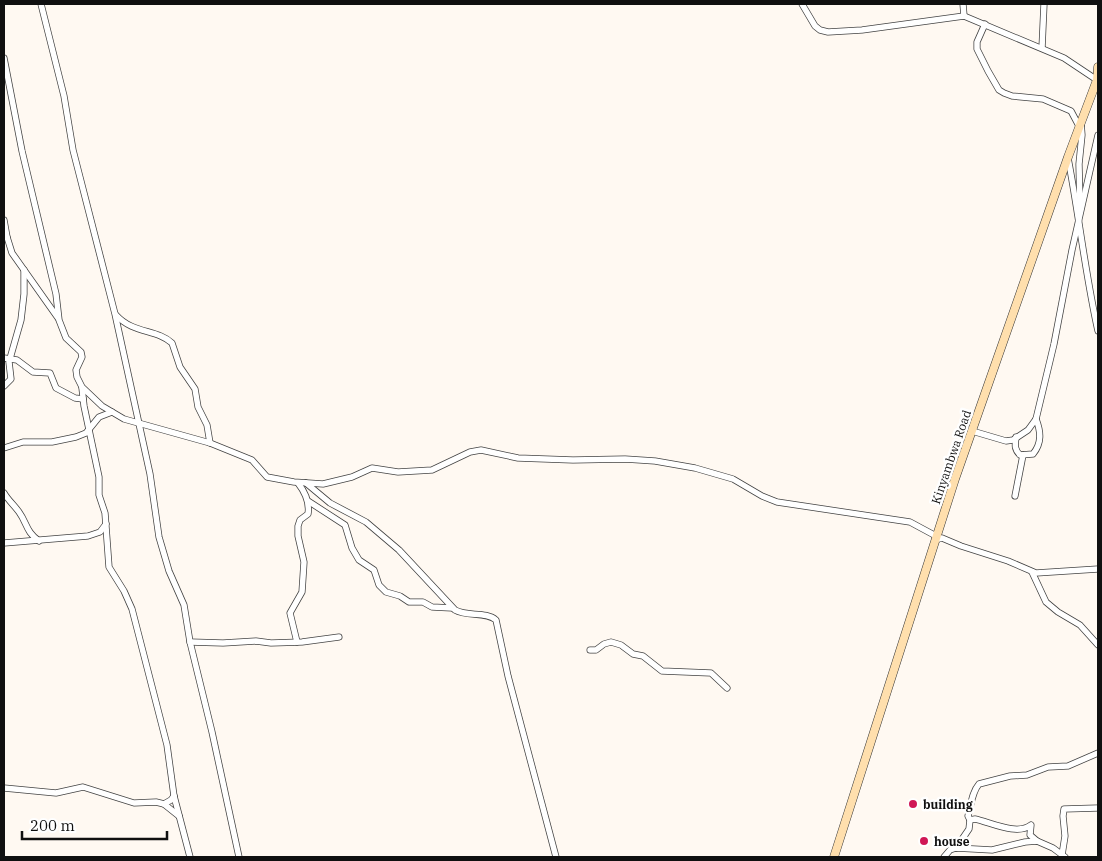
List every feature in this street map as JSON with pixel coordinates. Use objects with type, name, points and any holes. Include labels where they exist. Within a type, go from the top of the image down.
[{"type":"street","points":[[41,4],[63,90],[73,150],[115,314],[150,474],[159,537],[169,571],[184,604],[190,642],[210,723],[239,857]]},
{"type":"street","points":[[802,4],[815,26],[820,30],[828,32],[862,30],[964,16],[1064,58],[1097,80]]},
{"type":"street","points":[[963,4],[964,16]]},
{"type":"street","points":[[1042,48],[1044,4]]},
{"type":"street","points":[[985,24],[977,42],[977,49],[999,90],[1012,96],[1043,99],[1071,111],[1080,124],[1082,135],[1079,164],[1081,195],[1079,219]]},
{"type":"street","points":[[4,58],[22,151],[56,294],[59,320]]},
{"type":"street","name":"Kinyambwa Road","points":[[834,857],[936,538],[1068,157],[1097,80],[1098,67]]},
{"type":"street","points":[[972,431],[1006,441],[1013,440],[1028,430],[1036,419],[1054,344],[1072,250],[1098,135]]},
{"type":"street","points":[[1068,157],[1088,286],[1098,330]]},
{"type":"street","points":[[4,220],[7,247],[59,320],[66,338],[81,352],[82,357],[76,370],[76,376],[82,388],[88,429],[100,477],[99,495],[105,513],[110,567],[124,591],[132,610],[167,745],[174,796],[190,857]]},
{"type":"street","points":[[4,386],[11,379],[6,358],[21,320],[24,270]]},
{"type":"street","points":[[115,314],[134,328],[166,338],[172,343],[180,367],[195,389],[198,407],[207,425],[210,442]]},
{"type":"street","points":[[6,358],[19,361],[33,372],[50,373],[56,388],[75,398],[83,399]]},
{"type":"street","points":[[82,388],[102,406],[124,419],[210,442],[252,460],[267,477],[323,484],[352,477],[372,468],[398,472],[432,470],[470,452],[481,450],[518,458],[656,461],[695,468],[733,479],[762,496],[777,502],[910,522],[936,538],[942,538],[1008,561],[1032,572],[1098,569]]},
{"type":"street","points":[[4,448],[29,442],[56,442],[82,435],[99,416],[112,412]]},
{"type":"street","points":[[1016,438],[1015,447],[1020,455],[1033,454],[1038,448],[1040,430],[1036,419]]},
{"type":"street","points":[[1015,496],[1023,455]]},
{"type":"street","points":[[298,482],[308,501],[333,519],[344,524],[359,560],[374,570],[379,585],[386,592],[400,596],[409,602],[423,602],[432,607],[452,608]]},
{"type":"street","points":[[306,483],[330,503],[366,522],[404,555],[452,608],[461,613],[490,616],[496,620],[510,685],[556,857]]},
{"type":"street","points":[[4,493],[19,512],[29,532],[39,541]]},
{"type":"street","points":[[297,642],[290,613],[302,592],[304,562],[298,536],[298,526],[300,520],[308,514],[308,501]]},
{"type":"street","points":[[4,543],[96,534],[106,524]]},
{"type":"street","points":[[1032,572],[1046,602],[1080,626],[1098,645]]},
{"type":"street","points":[[190,642],[297,642],[339,637]]},
{"type":"street","points":[[590,650],[596,650],[604,644],[611,642],[620,645],[633,654],[643,656],[662,671],[711,673],[726,688]]},
{"type":"street","points":[[956,848],[969,829],[970,820],[968,816],[973,795],[979,784],[1010,776],[1027,775],[1048,767],[1068,766],[1098,752]]},
{"type":"street","points":[[4,788],[56,793],[83,787],[134,803],[156,802],[164,804],[179,816]]},
{"type":"street","points":[[164,804],[172,800],[174,796]]},
{"type":"street","points":[[970,820],[978,819],[1006,828],[1027,828],[1030,825],[1030,836],[1037,842],[1052,848],[1063,856],[1066,836],[1063,816],[1064,809],[1098,808]]},
{"type":"street","points":[[944,857],[950,850],[956,848],[992,850],[1025,842],[1037,842]]},
{"type":"place","name":"building","points":[[913,804]]},
{"type":"place","name":"house","points":[[924,841]]}]
